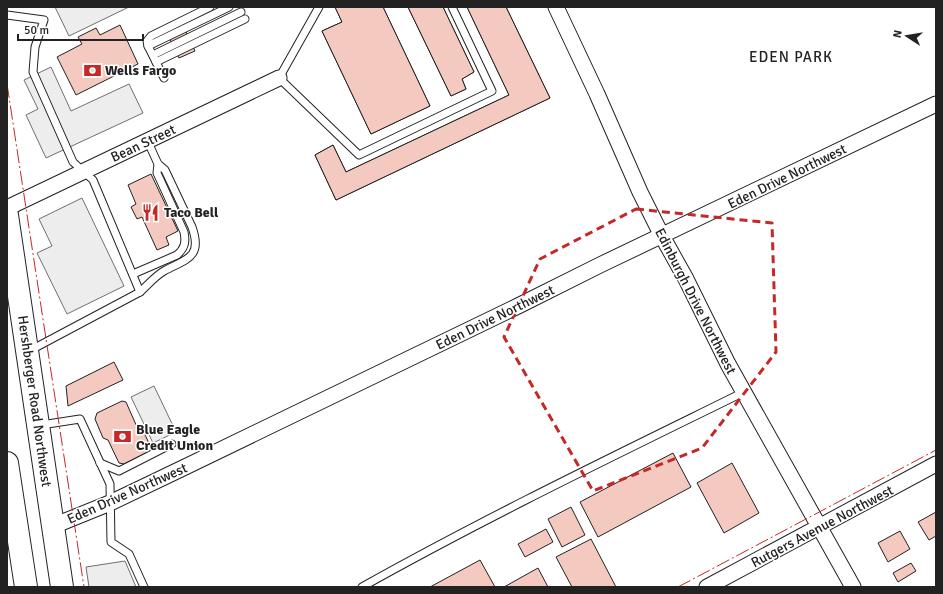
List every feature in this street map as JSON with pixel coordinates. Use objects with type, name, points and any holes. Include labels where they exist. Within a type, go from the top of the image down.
[{"type":"main road","name":"Hershberger Road Northwest","points":[[7,215],[62,587]]},
{"type":"main road","points":[[7,462],[16,541],[26,587]]},
{"type":"street","name":"Edinburgh Drive Northwest","points":[[556,7],[597,94],[640,192],[662,236],[686,279],[728,364],[853,587]]},
{"type":"street","name":"Bean Street","points":[[7,208],[279,78]]},
{"type":"street","name":"Eden Drive Northwest","points":[[53,526],[110,503],[936,104]]},
{"type":"street","name":"Rutgers Avenue Northwest","points":[[707,587],[936,464]]},
{"type":"lane","points":[[164,78],[147,41],[151,36],[210,7]]},
{"type":"lane","points":[[148,46],[228,7]]},
{"type":"lane","points":[[319,7],[279,78],[359,155],[492,91],[452,7]]},
{"type":"lane","points":[[154,58],[241,12]]},
{"type":"lane","points":[[7,15],[44,20],[35,47],[33,72],[73,162],[93,180],[140,292]]},
{"type":"lane","points":[[154,58],[245,19]]},
{"type":"lane","points":[[27,352],[140,292],[163,272],[185,261],[192,255],[196,236],[165,170],[158,164],[147,140]]},
{"type":"lane","points":[[133,274],[177,255],[185,246],[184,232],[157,173],[158,164]]},
{"type":"lane","points":[[362,587],[608,459],[744,392]]},
{"type":"lane","points":[[38,425],[80,419],[110,484],[111,542],[129,554],[144,587]]},
{"type":"lane","points":[[100,464],[119,471],[172,444]]},
{"type":"highlighted area","points":[[636,209],[772,223],[776,352],[702,448],[593,491],[504,337],[540,259]]},
{"type":"shaded area","points":[[55,7],[129,7],[69,36]]},
{"type":"shaded area","points":[[51,67],[71,111],[129,84],[143,113],[46,158],[26,115],[38,109],[24,80]]},
{"type":"shaded area","points":[[82,198],[124,286],[67,314],[37,253],[52,246],[39,219]]},
{"type":"shaded area","points":[[154,386],[176,432],[153,443],[131,397]]},
{"type":"shaded area","points":[[125,561],[136,587],[89,587],[86,567]]},
{"type":"building","points":[[335,7],[383,7],[430,106],[371,134],[322,31],[342,22]]},
{"type":"building","points":[[335,7],[383,7],[430,106],[371,134],[322,31],[342,22]]},
{"type":"building","points":[[408,7],[443,7],[474,72],[462,79],[466,89],[451,96]]},
{"type":"building","points":[[408,7],[443,7],[474,72],[462,79],[466,89],[451,96]]},
{"type":"building","points":[[467,7],[506,7],[550,98],[336,200],[315,155],[333,145],[346,172],[509,95]]},
{"type":"building","points":[[467,7],[506,7],[550,98],[336,200],[315,155],[333,145],[346,172],[509,95]]},
{"type":"building","points":[[181,21],[195,51],[179,58],[164,27]]},
{"type":"building","points":[[120,25],[138,64],[76,95],[57,57],[82,44],[78,37],[96,28],[100,35]]},
{"type":"building","name":"Taco Bell","points":[[151,174],[178,231],[166,237],[169,245],[157,250],[142,217],[137,219],[131,207],[136,204],[128,185]]},
{"type":"building","points":[[114,362],[123,380],[68,406],[66,386]]},
{"type":"building","points":[[122,401],[126,402],[137,427],[142,428],[152,450],[124,464],[119,463],[108,440],[103,438],[95,419],[97,413]]},
{"type":"building","points":[[673,453],[691,487],[598,537],[580,502]]},
{"type":"building","points":[[732,463],[759,513],[724,533],[697,483]]},
{"type":"building","points":[[571,507],[585,535],[562,547],[548,519]]},
{"type":"building","points":[[936,512],[936,536],[929,540],[918,522]]},
{"type":"building","points":[[546,529],[553,542],[525,557],[518,544]]},
{"type":"building","points":[[900,531],[910,549],[888,562],[878,543]]},
{"type":"building","points":[[591,539],[616,587],[572,587],[556,557]]},
{"type":"building","points":[[480,560],[495,587],[430,587]]},
{"type":"building","points":[[911,563],[916,571],[898,582],[893,573]]},
{"type":"building","points":[[538,568],[548,587],[504,587]]},
{"type":"power","points":[[7,84],[84,587]]},
{"type":"power","points":[[678,587],[936,450]]},
{"type":"place","name":"Wells Fargo","points":[[92,70]]},
{"type":"place","name":"Taco Bell","points":[[151,212]]},
{"type":"place","name":"Blue Eagle Credit Union","points":[[123,437]]},
{"type":"district","name":"EDEN PARK","points":[[791,57]]}]
